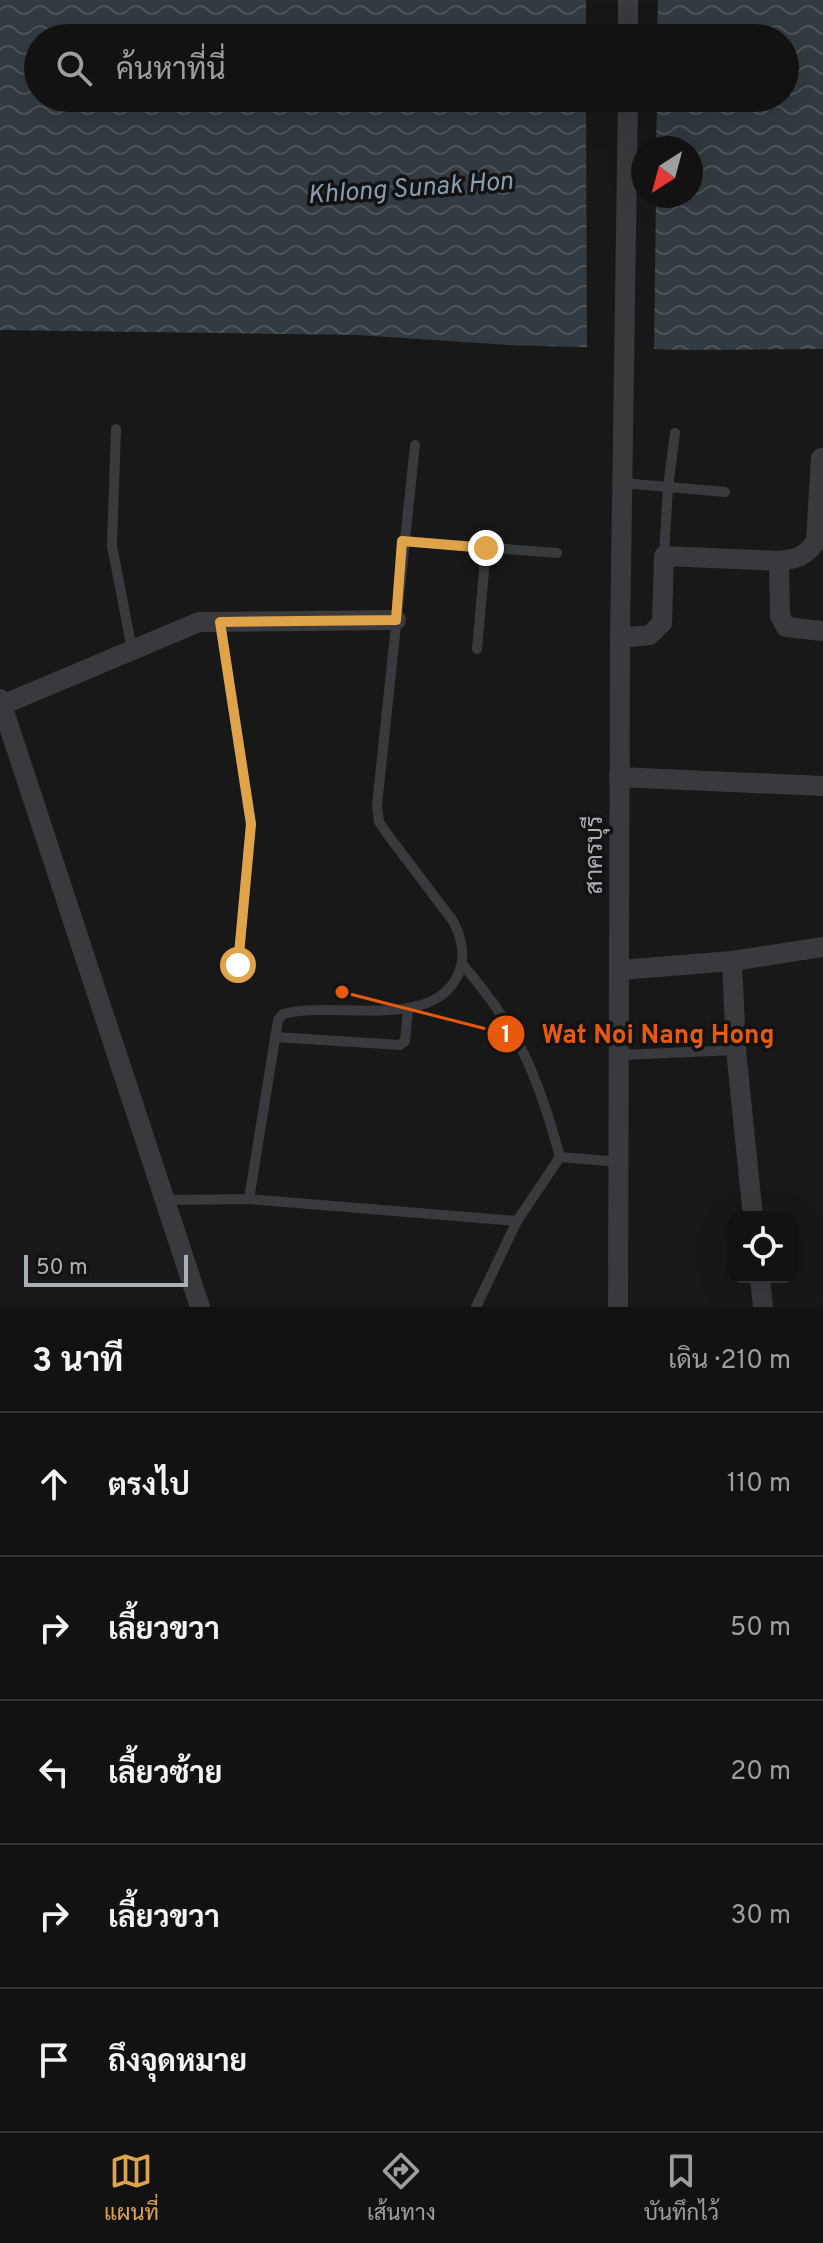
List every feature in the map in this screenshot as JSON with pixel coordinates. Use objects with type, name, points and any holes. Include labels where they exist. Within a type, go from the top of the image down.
[{"type":"street","points":[[628,0],[628,24]]},
{"type":"street","name":"สาครบุรี","points":[[618,1307],[620,638],[626,402],[628,112]]},
{"type":"street","points":[[620,638],[650,635],[662,623],[664,556],[779,561],[797,559],[809,552],[816,541],[821,458]]},
{"type":"street","points":[[779,561],[780,616],[786,627],[823,631]]},
{"type":"street","points":[[200,1307],[1,702],[199,622],[396,620]]},
{"type":"street","points":[[619,777],[823,786]]},
{"type":"street","points":[[621,970],[732,961],[823,947]]},
{"type":"street","points":[[732,961],[736,1050],[752,1211]]},
{"type":"street","points":[[761,1283],[763,1307]]},
{"type":"lane","points":[[116,429],[112,546],[132,649]]},
{"type":"lane","points":[[664,556],[675,433]]},
{"type":"lane","points":[[249,1199],[278,1020],[283,1014],[294,1011],[408,1008],[439,998],[453,987],[463,965],[460,935],[453,921],[379,822],[377,805],[402,541],[415,445]]},
{"type":"lane","points":[[623,483],[725,492]]},
{"type":"lane","points":[[402,541],[557,553]]},
{"type":"lane","points":[[477,649],[486,548]]},
{"type":"lane","points":[[220,622],[251,824],[238,965]]},
{"type":"lane","points":[[463,965],[506,1018],[524,1051],[544,1100],[560,1157],[517,1221],[476,1307]]},
{"type":"lane","points":[[275,1037],[400,1045],[405,1041],[408,1008]]},
{"type":"lane","points":[[621,1055],[736,1050]]},
{"type":"lane","points":[[560,1157],[620,1162]]},
{"type":"lane","points":[[164,1200],[249,1199],[517,1221]]},
{"type":"water","name":"Khlong Sunak Hon","points":[[0,0],[823,0],[823,349],[684,350],[509,345],[357,335],[0,330]]},
{"type":"pier","points":[[586,0],[658,0],[657,24],[586,24]]},
{"type":"pier","points":[[586,112],[657,112],[656,136],[631,136],[631,208],[656,208],[654,353],[587,351]]},
{"type":"place","name":"Wat Noi Nang Hong","points":[[342,992]]},
{"type":"route","points":[[238,965],[251,824],[220,622],[396,620],[402,541],[486,548]]}]
